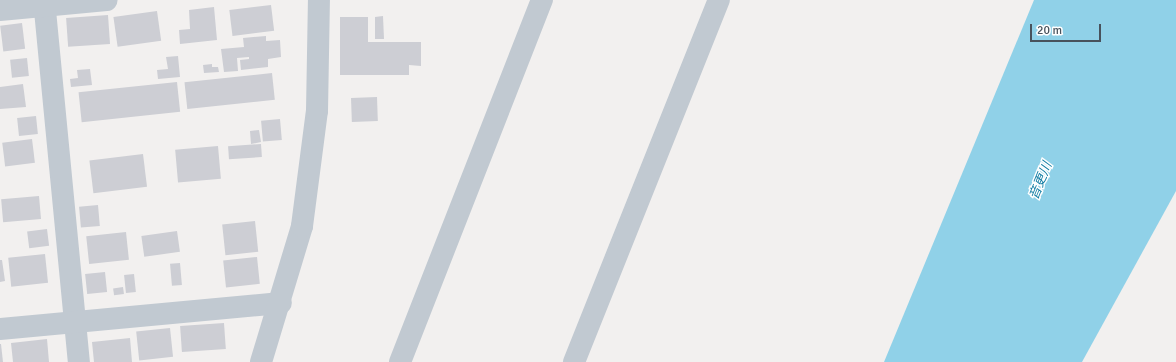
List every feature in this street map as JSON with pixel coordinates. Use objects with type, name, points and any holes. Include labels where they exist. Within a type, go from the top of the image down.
[{"type":"street","points":[[0,10],[44,3],[107,0]]},
{"type":"street","points":[[261,362],[281,303],[302,226],[317,111],[319,0]]},
{"type":"street","points":[[400,362],[542,0]]},
{"type":"street","points":[[574,362],[719,0]]},
{"type":"street","points":[[44,3],[79,362]]},
{"type":"street","points":[[0,329],[281,303]]},
{"type":"water","name":"音更川","points":[[1034,0],[1176,0],[1176,191],[1082,362],[884,362]]},
{"type":"building","points":[[271,5],[274,31],[232,36],[229,10]]},
{"type":"building","points":[[214,7],[217,40],[180,44],[179,30],[190,29],[189,10]]},
{"type":"building","points":[[157,11],[161,41],[118,47],[113,17]]},
{"type":"building","points":[[108,15],[110,44],[68,47],[66,18]]},
{"type":"building","points":[[383,16],[384,39],[375,39],[375,17]]},
{"type":"building","points":[[340,17],[368,17],[368,42],[421,42],[421,66],[409,65],[409,75],[340,75]]},
{"type":"building","points":[[22,23],[25,49],[3,51],[0,26]]},
{"type":"building","points":[[266,36],[266,41],[280,40],[281,57],[268,59],[268,67],[241,70],[240,60],[249,59],[249,57],[237,58],[238,71],[224,72],[221,49],[244,47],[243,38]]},
{"type":"building","points":[[178,56],[180,77],[158,79],[157,70],[168,69],[166,57]]},
{"type":"building","points":[[27,58],[29,76],[12,78],[10,60]]},
{"type":"building","points":[[212,64],[212,67],[218,67],[219,72],[204,73],[203,65]]},
{"type":"building","points":[[90,69],[92,85],[71,87],[70,79],[78,78],[77,70]]},
{"type":"building","points":[[272,73],[275,100],[187,109],[184,82]]},
{"type":"building","points":[[177,82],[180,112],[82,122],[79,92]]},
{"type":"building","points":[[23,84],[26,107],[0,109],[0,87]]},
{"type":"building","points":[[377,97],[378,121],[352,122],[351,98]]},
{"type":"building","points":[[36,116],[38,134],[19,136],[17,118]]},
{"type":"building","points":[[280,119],[282,140],[263,142],[261,121]]},
{"type":"building","points":[[259,130],[261,142],[251,144],[250,131]]},
{"type":"building","points":[[32,139],[35,163],[5,166],[2,143]]},
{"type":"building","points":[[261,144],[262,157],[229,159],[228,146]]},
{"type":"building","points":[[218,146],[221,179],[178,183],[175,150]]},
{"type":"building","points":[[143,154],[147,187],[93,193],[89,161]]},
{"type":"building","points":[[39,196],[41,219],[3,222],[1,199]]},
{"type":"building","points":[[98,205],[100,226],[81,228],[79,207]]},
{"type":"building","points":[[255,221],[258,252],[225,255],[222,224]]},
{"type":"building","points":[[47,229],[49,246],[29,248],[27,231]]},
{"type":"building","points":[[177,231],[180,252],[144,257],[141,236]]},
{"type":"building","points":[[126,232],[129,260],[89,264],[86,236]]},
{"type":"building","points":[[45,254],[48,283],[11,287],[8,258]]},
{"type":"building","points":[[257,257],[260,284],[226,287],[223,261]]},
{"type":"building","points":[[0,260],[2,260],[5,281],[0,282]]},
{"type":"building","points":[[180,263],[182,285],[172,286],[170,264]]},
{"type":"building","points":[[105,272],[107,292],[87,294],[85,274]]},
{"type":"building","points":[[134,274],[136,292],[126,293],[124,275]]},
{"type":"building","points":[[123,287],[124,294],[114,295],[113,288]]},
{"type":"building","points":[[224,323],[226,349],[182,352],[180,326]]},
{"type":"building","points":[[170,328],[173,357],[139,360],[136,332]]},
{"type":"building","points":[[130,338],[132,362],[94,362],[92,342]]},
{"type":"building","points":[[47,339],[49,362],[13,362],[11,343]]},
{"type":"building","points":[[1,344],[3,362],[0,362]]}]
